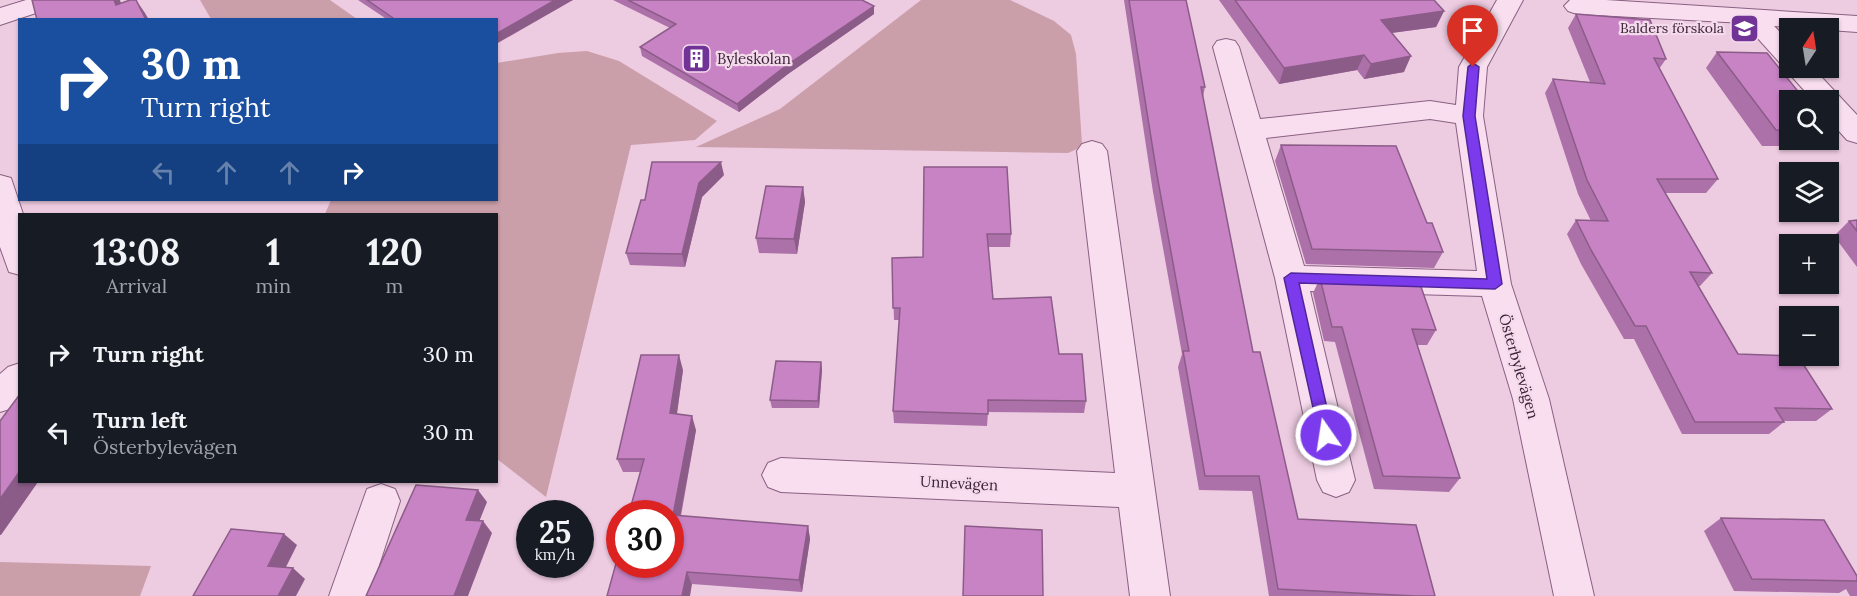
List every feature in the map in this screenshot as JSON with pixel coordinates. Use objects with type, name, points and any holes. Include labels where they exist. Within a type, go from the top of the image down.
[{"type":"street","points":[[0,16],[51,0]]},
{"type":"street","name":"Österbylevägen","points":[[1510,0],[1473,67],[1469,116],[1495,284],[1531,399],[1574,596]]},
{"type":"street","points":[[1577,6],[1857,24]]},
{"type":"street","points":[[1751,16],[1779,46]]},
{"type":"street","points":[[1226,47],[1291,278],[1336,480]]},
{"type":"street","points":[[1807,78],[1818,90]]},
{"type":"street","points":[[1249,130],[1430,110],[1469,116]]},
{"type":"street","points":[[1839,112],[1855,129]]},
{"type":"street","points":[[1092,151],[1150,596]]},
{"type":"street","points":[[0,186],[5,230],[18,259]]},
{"type":"street","points":[[1291,278],[1495,284]]},
{"type":"street","points":[[0,397],[18,379]]},
{"type":"street","name":"Unnevägen","points":[[781,474],[1137,491]]},
{"type":"street","points":[[349,596],[381,501]]},
{"type":"shaded area","points":[[200,0],[330,0],[356,18],[210,18]]},
{"type":"shaded area","points":[[921,0],[1010,0],[1054,21],[1071,35],[1076,54],[1082,144],[1068,153],[696,147],[780,109]]},
{"type":"shaded area","points":[[587,51],[619,61],[717,121],[695,140],[631,145],[546,497],[498,460],[498,213],[325,213],[331,201],[498,201],[498,63],[558,53]]},
{"type":"shaded area","points":[[0,562],[151,566],[140,596],[0,596]]},
{"type":"building","points":[[32,0],[114,0],[116,5],[136,0],[145,18],[36,18]]},
{"type":"building","points":[[367,0],[555,0],[498,33],[498,18],[393,18]]},
{"type":"building","name":"Byleskolan","points":[[628,0],[862,0],[874,6],[787,65],[737,104],[640,47],[676,24]]},
{"type":"building","points":[[1129,0],[1186,0],[1205,87],[1201,87],[1253,352],[1260,352],[1298,519],[1416,525],[1435,596],[1278,589],[1259,476],[1205,476],[1183,351],[1189,351],[1157,175]]},
{"type":"building","points":[[1235,0],[1434,0],[1444,11],[1381,20],[1411,56],[1371,64],[1364,55],[1284,68]]},
{"type":"building","points":[[1576,14],[1650,20],[1666,59],[1654,58],[1718,179],[1657,179],[1712,273],[1690,272],[1738,354],[1779,355],[1779,366],[1804,366],[1832,409],[1775,408],[1784,422],[1695,422],[1646,326],[1635,326],[1576,220],[1608,221],[1587,180],[1553,79],[1605,84]]},
{"type":"building","points":[[1717,52],[1767,53],[1779,68],[1779,78],[1787,78],[1797,90],[1779,90],[1779,130],[1776,130]]},
{"type":"building","points":[[1281,145],[1396,146],[1427,223],[1432,223],[1443,252],[1312,249]]},
{"type":"building","points":[[652,162],[721,162],[699,183],[682,254],[626,253],[641,200],[645,200]]},
{"type":"building","points":[[924,167],[1007,167],[1011,234],[987,234],[993,299],[1051,297],[1059,354],[1082,354],[1086,401],[988,400],[988,414],[893,411],[900,308],[893,308],[892,258],[923,257]]},
{"type":"building","points":[[766,186],[803,187],[794,239],[756,238]]},
{"type":"building","points":[[1857,220],[1857,231],[1849,221]]},
{"type":"building","points":[[1320,278],[1419,281],[1436,330],[1412,329],[1460,478],[1383,476],[1342,327],[1332,327]]},
{"type":"building","points":[[641,355],[679,355],[670,413],[692,416],[676,500],[633,500],[644,459],[617,459]]},
{"type":"building","points":[[776,361],[821,362],[818,401],[770,400]]},
{"type":"building","points":[[18,397],[18,474],[0,499],[0,421]]},
{"type":"building","points":[[416,485],[478,490],[466,520],[483,521],[454,596],[366,596]]},
{"type":"building","points":[[684,516],[808,526],[799,580],[687,572],[682,596],[607,596],[612,578],[684,578]]},
{"type":"building","points":[[1721,518],[1824,520],[1857,576],[1857,581],[1752,579]]},
{"type":"building","points":[[965,526],[1042,530],[1043,596],[963,596]]},
{"type":"building","points":[[231,529],[284,534],[268,566],[293,568],[278,596],[193,596]]},
{"type":"place","name":"Balders förskola","points":[[1745,28]]},
{"type":"place","name":"Byleskolan","points":[[696,58]]},
{"type":"route","points":[[1326,435],[1291,278],[1495,284],[1469,116],[1473,67]]}]
